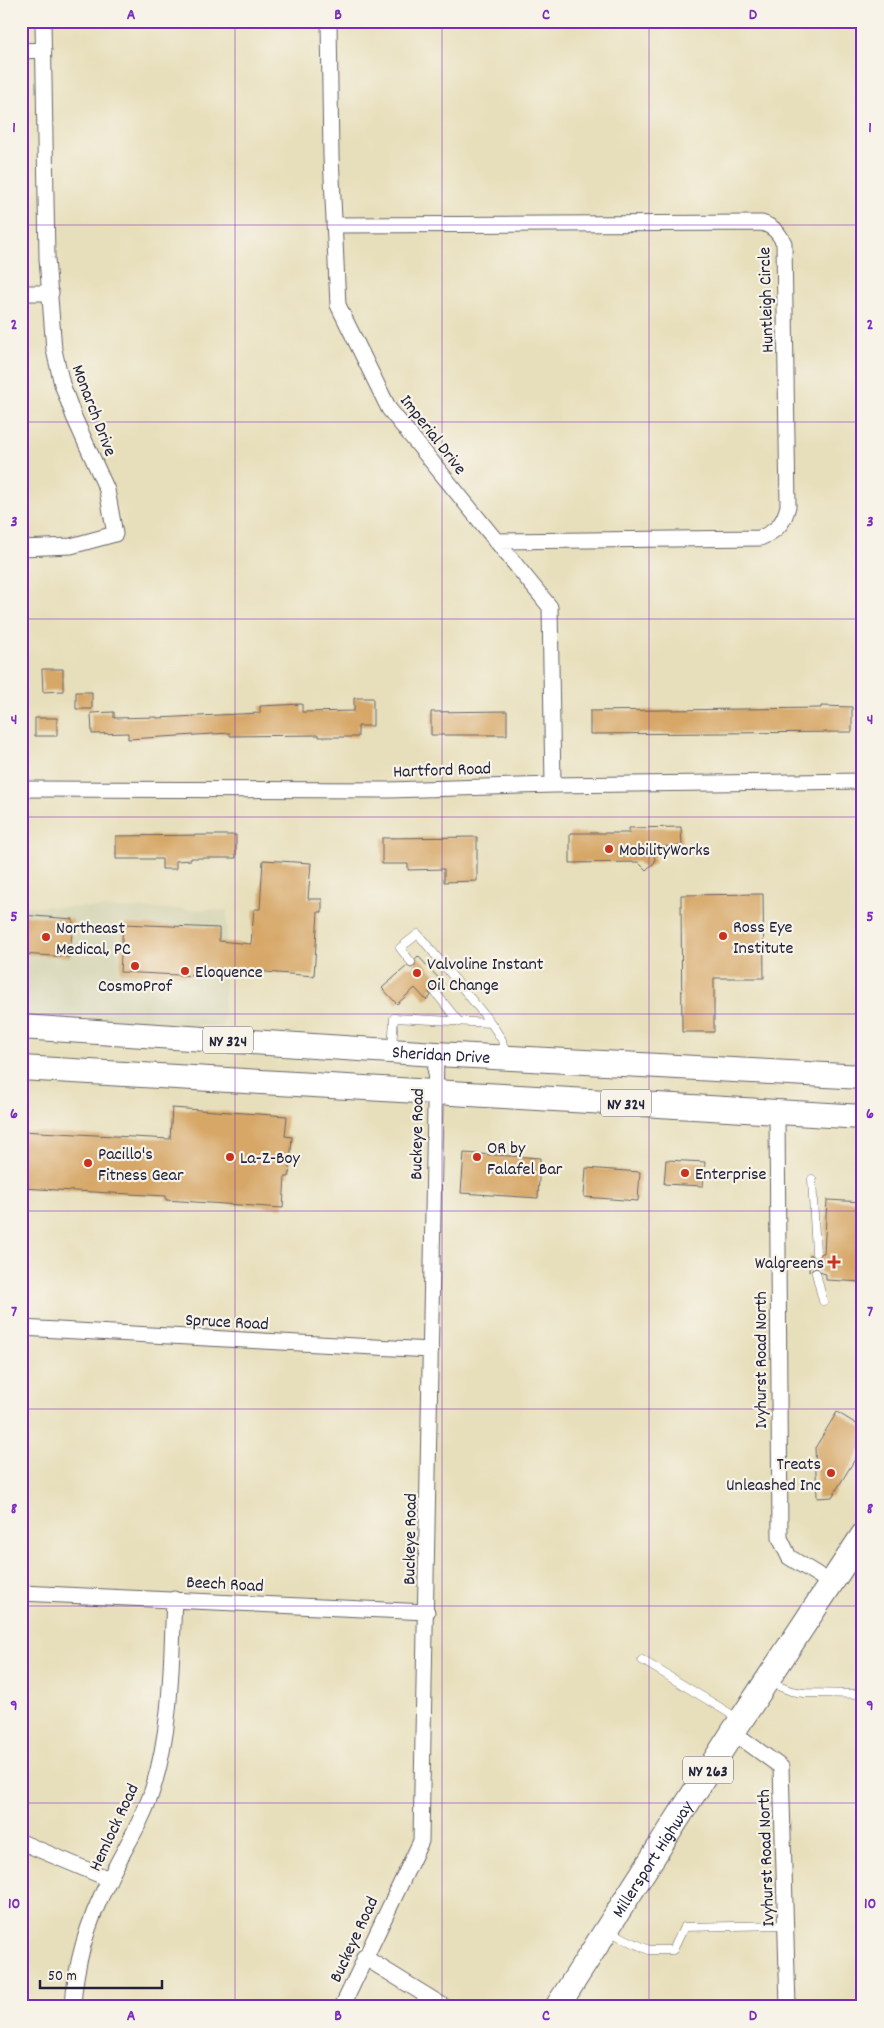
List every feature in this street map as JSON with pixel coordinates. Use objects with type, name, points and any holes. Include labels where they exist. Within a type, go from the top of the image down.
[{"type":"main road","name":"Sheridan Drive","points":[[21,1027],[505,1058],[859,1070]]},
{"type":"main road","name":"NY 324","points":[[21,1068],[863,1117]]},
{"type":"main road","name":"Millersport Highway","points":[[557,2007],[736,1726],[863,1534]]},
{"type":"street","name":"Monarch Drive","points":[[21,548],[71,546],[115,534],[107,490],[74,417],[62,384],[54,350],[47,258],[44,21]]},
{"type":"street","name":"Imperial Drive","points":[[329,21],[331,156],[338,305],[389,409],[550,607],[553,785]]},
{"type":"street","points":[[21,51],[44,50]]},
{"type":"street","name":"Huntleigh Circle","points":[[334,225],[762,223],[772,226],[779,233],[784,243],[788,506],[780,526],[760,538],[495,541]]},
{"type":"street","points":[[21,293],[51,292]]},
{"type":"street","name":"Hartford Road","points":[[21,789],[389,790],[553,785],[863,781]]},
{"type":"street","name":"Buckeye Road","points":[[342,2007],[364,1957],[422,1841],[436,1054]]},
{"type":"street","name":"Ivyhurst Road North","points":[[777,1112],[780,1538],[789,1557],[831,1583]]},
{"type":"street","name":"Spruce Road","points":[[21,1328],[431,1350]]},
{"type":"street","name":"Beech Road","points":[[21,1593],[426,1612]]},
{"type":"street","name":"Hemlock Road","points":[[73,2007],[77,1968],[85,1937],[109,1879],[141,1820],[152,1792],[163,1752],[169,1710],[174,1599]]},
{"type":"street","name":"Ivyhurst Road North","points":[[736,1726],[781,1767],[788,2007]]},
{"type":"street","points":[[21,1842],[109,1879]]},
{"type":"street","points":[[364,1957],[444,2007]]},
{"type":"lane","points":[[411,962],[400,948],[418,934],[491,1024],[502,1040],[505,1058]]},
{"type":"lane","points":[[435,992],[459,1022]]},
{"type":"lane","points":[[392,1051],[394,1018],[491,1024]]},
{"type":"lane","points":[[812,1179],[816,1253]]},
{"type":"lane","points":[[816,1273],[823,1301]]},
{"type":"lane","points":[[642,1660],[736,1726]]},
{"type":"lane","points":[[766,1681],[791,1691],[802,1693],[863,1694]]},
{"type":"lane","points":[[606,1930],[650,1950],[673,1950],[684,1927],[787,1925]]},
{"type":"shaded area","points":[[21,906],[227,910],[223,1027],[21,1014]]},
{"type":"building","points":[[42,669],[63,669],[63,691],[43,692]]},
{"type":"building","points":[[76,692],[92,692],[92,709],[76,709]]},
{"type":"building","points":[[354,698],[373,698],[373,726],[358,726],[358,737],[319,737],[319,735],[230,736],[230,733],[128,739],[128,733],[92,734],[91,713],[114,712],[114,718],[157,718],[260,713],[260,706],[302,704],[302,712],[354,711]]},
{"type":"building","points":[[821,706],[852,707],[852,732],[590,734],[590,711],[821,708]]},
{"type":"building","points":[[507,711],[507,735],[431,735],[431,712]]},
{"type":"building","points":[[35,718],[57,718],[57,736],[35,736]]},
{"type":"building","name":"MobilityWorks","points":[[681,827],[682,846],[654,847],[655,862],[646,870],[638,862],[570,863],[570,833],[629,833],[629,828]]},
{"type":"building","points":[[236,835],[236,858],[191,858],[191,860],[176,861],[176,869],[162,869],[162,859],[116,859],[116,836]]},
{"type":"building","points":[[477,837],[477,881],[444,882],[444,869],[408,870],[408,864],[382,864],[382,838]]},
{"type":"building","points":[[263,860],[311,863],[308,899],[322,899],[322,912],[318,912],[314,976],[217,968],[217,977],[120,972],[123,924],[219,928],[219,941],[251,944],[254,909],[260,909]]},
{"type":"building","name":"Ross Eye Institute","points":[[763,894],[764,978],[714,978],[714,1032],[682,1032],[681,895]]},
{"type":"building","name":"Northeast Medical, PC","points":[[21,915],[73,919],[70,957],[21,954]]},
{"type":"building","name":"Valvoline Instant Oil Change","points":[[418,956],[444,984],[439,988],[435,986],[431,988],[429,992],[431,996],[426,1000],[415,988],[397,1004],[382,988],[407,966],[411,968],[415,966],[415,959]]},
{"type":"building","points":[[172,1108],[287,1116],[285,1136],[292,1137],[289,1177],[285,1177],[283,1208],[166,1200],[166,1196],[21,1188],[21,1131],[170,1139]]},
{"type":"building","points":[[464,1153],[540,1158],[538,1198],[461,1193]]},
{"type":"building","name":"Enterprise","points":[[666,1160],[705,1162],[703,1186],[664,1184]]},
{"type":"building","points":[[586,1168],[640,1172],[638,1201],[584,1197]]},
{"type":"building","name":"Walgreens","points":[[827,1200],[863,1202],[863,1282],[826,1280],[826,1274],[817,1268],[809,1272],[810,1254],[813,1258],[817,1259],[824,1253]]},
{"type":"building","name":"Treats Unleashed Inc","points":[[837,1412],[863,1428],[863,1446],[832,1497],[817,1498],[815,1448]]},
{"type":"place","name":"MobilityWorks","points":[[609,849]]},
{"type":"place","name":"Ross Eye Institute","points":[[723,936]]},
{"type":"place","name":"Northeast Medical, PC","points":[[46,937]]},
{"type":"place","name":"CosmoProf","points":[[135,966]]},
{"type":"place","name":"Eloquence","points":[[185,971]]},
{"type":"place","name":"Valvoline Instant Oil Change","points":[[417,973]]},
{"type":"place","name":"La-Z-Boy","points":[[230,1157]]},
{"type":"place","name":"OR by Falafel Bar","points":[[477,1157]]},
{"type":"place","name":"Pacillo's Fitness Gear","points":[[88,1163]]},
{"type":"place","name":"Enterprise","points":[[685,1173]]},
{"type":"place","name":"Walgreens","points":[[834,1262]]},
{"type":"place","name":"Treats Unleashed Inc","points":[[831,1473]]}]
